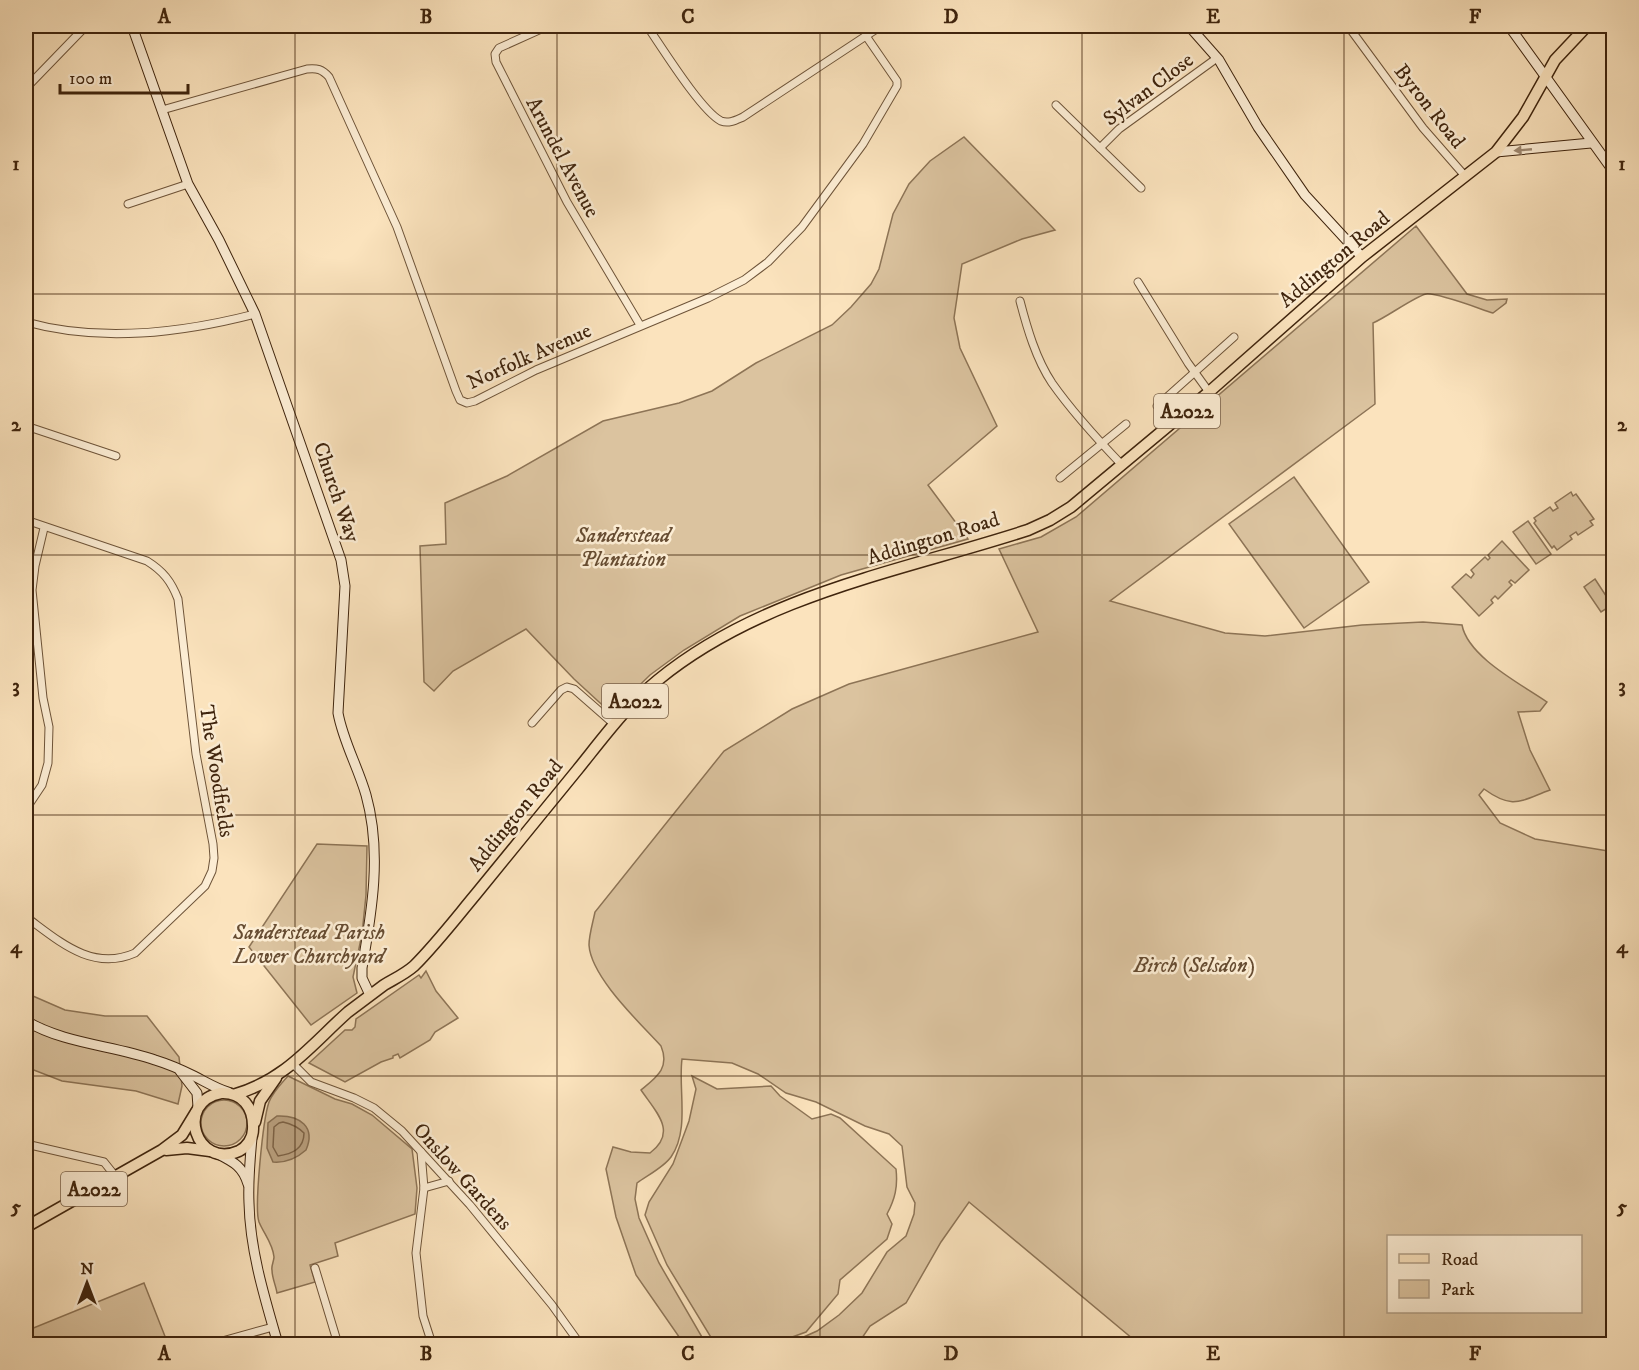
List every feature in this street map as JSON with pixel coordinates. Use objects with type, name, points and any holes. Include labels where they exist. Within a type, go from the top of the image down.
[{"type":"main road","name":"Addington Road","points":[[283,1072],[370,995],[411,968],[441,936],[614,724],[659,679],[743,625],[800,601],[846,584],[996,540],[1039,525],[1071,507],[1209,392],[1362,257],[1496,152],[1523,117],[1544,76],[1562,51],[1587,26]]},
{"type":"main road","name":"A2022","points":[[232,1093],[258,1086],[283,1072]]},
{"type":"main road","name":"A2022","points":[[253,1132],[257,1107],[262,1096],[283,1072]]},
{"type":"main road","points":[[232,1093],[249,1107],[252,1114],[253,1132],[246,1146],[224,1155],[215,1153],[202,1145],[195,1128],[197,1110],[209,1096],[232,1093]]},
{"type":"main road","name":"A2022","points":[[26,1227],[162,1150],[182,1135],[197,1110]]},
{"type":"main road","name":"A2022","points":[[162,1150],[187,1148],[215,1153]]},
{"type":"street","points":[[26,88],[86,26]]},
{"type":"street","name":"Church Way","points":[[132,26],[188,184],[255,314],[320,496],[342,569],[345,586],[338,712],[341,730],[367,797],[374,843],[373,895],[362,968],[362,978],[370,995]]},
{"type":"street","name":"Arundel Avenue","points":[[548,26],[499,48],[495,54],[496,62],[567,202],[640,325]]},
{"type":"street","points":[[646,26],[706,108],[720,120],[727,122],[743,117],[881,26]]},
{"type":"street","points":[[1189,26],[1217,58],[1258,127],[1305,195],[1362,257]]},
{"type":"street","name":"Byron Road","points":[[1348,26],[1424,128],[1465,176]]},
{"type":"street","points":[[1509,26],[1591,143],[1612,167]]},
{"type":"street","name":"Norfolk Avenue","points":[[162,110],[307,69],[324,71],[397,227],[460,400],[467,403],[536,370],[708,298],[744,280],[768,262],[802,226],[863,144],[897,86],[897,81],[866,36]]},
{"type":"street","name":"Sylvan Close","points":[[1100,148],[1119,129],[1217,58]]},
{"type":"street","name":"Sylvan Close","points":[[1056,105],[1141,188]]},
{"type":"street","points":[[1496,152],[1591,143]]},
{"type":"street","points":[[128,204],[188,184]]},
{"type":"street","points":[[1138,282],[1209,392]]},
{"type":"street","points":[[1020,301],[1026,326],[1052,382],[1122,465]]},
{"type":"street","points":[[26,322],[65,330],[130,334],[182,329],[255,314]]},
{"type":"street","points":[[1157,406],[1234,337]]},
{"type":"street","points":[[1060,478],[1126,424]]},
{"type":"street","points":[[26,426],[116,456]]},
{"type":"street","name":"The Woodfields","points":[[26,520],[44,528],[147,561],[162,571],[172,585],[178,599],[195,743],[214,858],[212,871],[205,886],[135,953],[122,959],[84,956],[58,941],[26,917]]},
{"type":"street","points":[[26,809],[42,785],[48,762],[49,727],[43,698],[32,590],[44,528]]},
{"type":"street","points":[[532,723],[561,690],[567,687],[574,689],[614,724]]},
{"type":"street","points":[[26,1021],[39,1028],[80,1042],[153,1059],[196,1077],[211,1087],[232,1093]]},
{"type":"street","name":"Onslow Gardens","points":[[293,1064],[310,1082],[374,1108],[402,1131],[449,1181],[552,1305],[580,1344]]},
{"type":"street","points":[[178,1069],[197,1093],[197,1110]]},
{"type":"street","points":[[253,1132],[249,1203],[256,1261],[278,1344]]},
{"type":"street","points":[[26,1144],[104,1162],[116,1177]]},
{"type":"street","points":[[421,1152],[424,1188],[416,1253],[423,1316],[432,1344]]},
{"type":"street","points":[[215,1153],[235,1162],[241,1168],[249,1189]]},
{"type":"street","points":[[424,1188],[449,1181]]},
{"type":"street","points":[[315,1268],[338,1344]]},
{"type":"street","points":[[213,1335],[216,1344],[273,1327]]},
{"type":"green space","name":"Sanderstead Plantation","points":[[964,137],[1055,230],[1022,239],[962,264],[954,318],[960,348],[997,426],[928,485],[968,539],[841,575],[740,616],[684,650],[650,675],[611,713],[574,679],[526,629],[453,671],[434,691],[424,682],[420,546],[446,544],[445,503],[507,476],[603,421],[679,403],[712,391],[756,363],[832,325],[871,284],[879,269],[893,214],[909,184],[930,161]]},
{"type":"green space","name":"Birch (Selsdon)","points":[[1416,226],[1467,294],[1487,300],[1507,299],[1506,303],[1493,313],[1448,298],[1426,294],[1373,323],[1375,404],[1110,601],[1225,633],[1265,636],[1362,625],[1423,622],[1462,625],[1466,637],[1485,659],[1547,702],[1540,711],[1518,712],[1530,750],[1550,790],[1517,801],[1502,800],[1484,789],[1479,795],[1500,823],[1535,839],[1608,851],[1613,849],[1613,1344],[1139,1344],[969,1202],[941,1242],[906,1303],[870,1326],[858,1344],[788,1344],[817,1331],[839,1315],[862,1293],[887,1252],[906,1236],[914,1214],[915,1203],[907,1187],[902,1146],[889,1134],[865,1126],[816,1102],[786,1093],[758,1074],[732,1063],[682,1059],[682,1122],[677,1146],[664,1164],[637,1183],[635,1199],[639,1218],[659,1263],[706,1344],[684,1344],[636,1275],[616,1217],[606,1169],[613,1147],[631,1152],[650,1153],[663,1137],[662,1122],[641,1090],[660,1071],[664,1060],[661,1046],[618,999],[598,971],[589,945],[595,912],[724,751],[792,709],[849,684],[1038,632],[999,549],[1041,537],[1076,517]]},
{"type":"green space","points":[[1294,477],[1369,582],[1304,628],[1229,524]]},
{"type":"green space","points":[[1571,492],[1573,496],[1576,494],[1594,519],[1590,521],[1593,525],[1578,535],[1576,532],[1570,536],[1572,539],[1557,550],[1554,546],[1552,548],[1534,523],[1536,521],[1534,518],[1550,507],[1553,511],[1558,508],[1555,503]]},
{"type":"green space","points":[[1528,521],[1551,554],[1536,564],[1513,532]]},
{"type":"green space","points":[[1502,541],[1529,570],[1515,583],[1511,580],[1509,582],[1512,585],[1498,599],[1495,596],[1491,600],[1493,603],[1479,616],[1452,587],[1466,574],[1471,578],[1474,574],[1471,570],[1485,557],[1488,560],[1490,558],[1488,555]]},
{"type":"green space","points":[[1595,579],[1612,605],[1601,612],[1584,587]]},
{"type":"green space","name":"Sanderstead Parish Lower Churchyard","points":[[317,844],[367,846],[366,895],[362,934],[353,977],[357,993],[311,1025],[249,947]]},
{"type":"green space","points":[[426,971],[436,991],[458,1018],[435,1032],[430,1040],[400,1058],[398,1054],[393,1056],[345,1082],[309,1063],[345,1030],[352,1030],[356,1019],[419,975],[421,978]]},
{"type":"green space","points":[[26,993],[65,1010],[105,1016],[147,1016],[179,1057],[182,1086],[178,1104],[136,1091],[62,1081],[26,1067]]},
{"type":"green space","points":[[288,1076],[372,1115],[412,1149],[417,1188],[415,1214],[335,1243],[338,1256],[310,1265],[315,1282],[277,1293],[272,1273],[273,1252],[259,1222],[258,1182],[269,1102]]},
{"type":"green space","points":[[692,1076],[717,1089],[771,1086],[780,1096],[812,1119],[831,1114],[840,1118],[896,1169],[895,1193],[887,1214],[892,1224],[887,1239],[840,1280],[838,1294],[806,1332],[773,1344],[715,1344],[667,1265],[645,1215],[649,1202],[673,1164],[689,1121],[696,1089]]},
{"type":"green space","points":[[224,1100],[240,1107],[247,1123],[240,1139],[224,1146],[208,1139],[201,1123],[208,1107]]},
{"type":"green space","points":[[144,1283],[168,1344],[26,1344],[26,1331]]},
{"type":"water","points":[[277,1116],[293,1118],[304,1124],[309,1135],[309,1142],[306,1150],[299,1155],[286,1161],[273,1162],[267,1148],[268,1123]]}]
